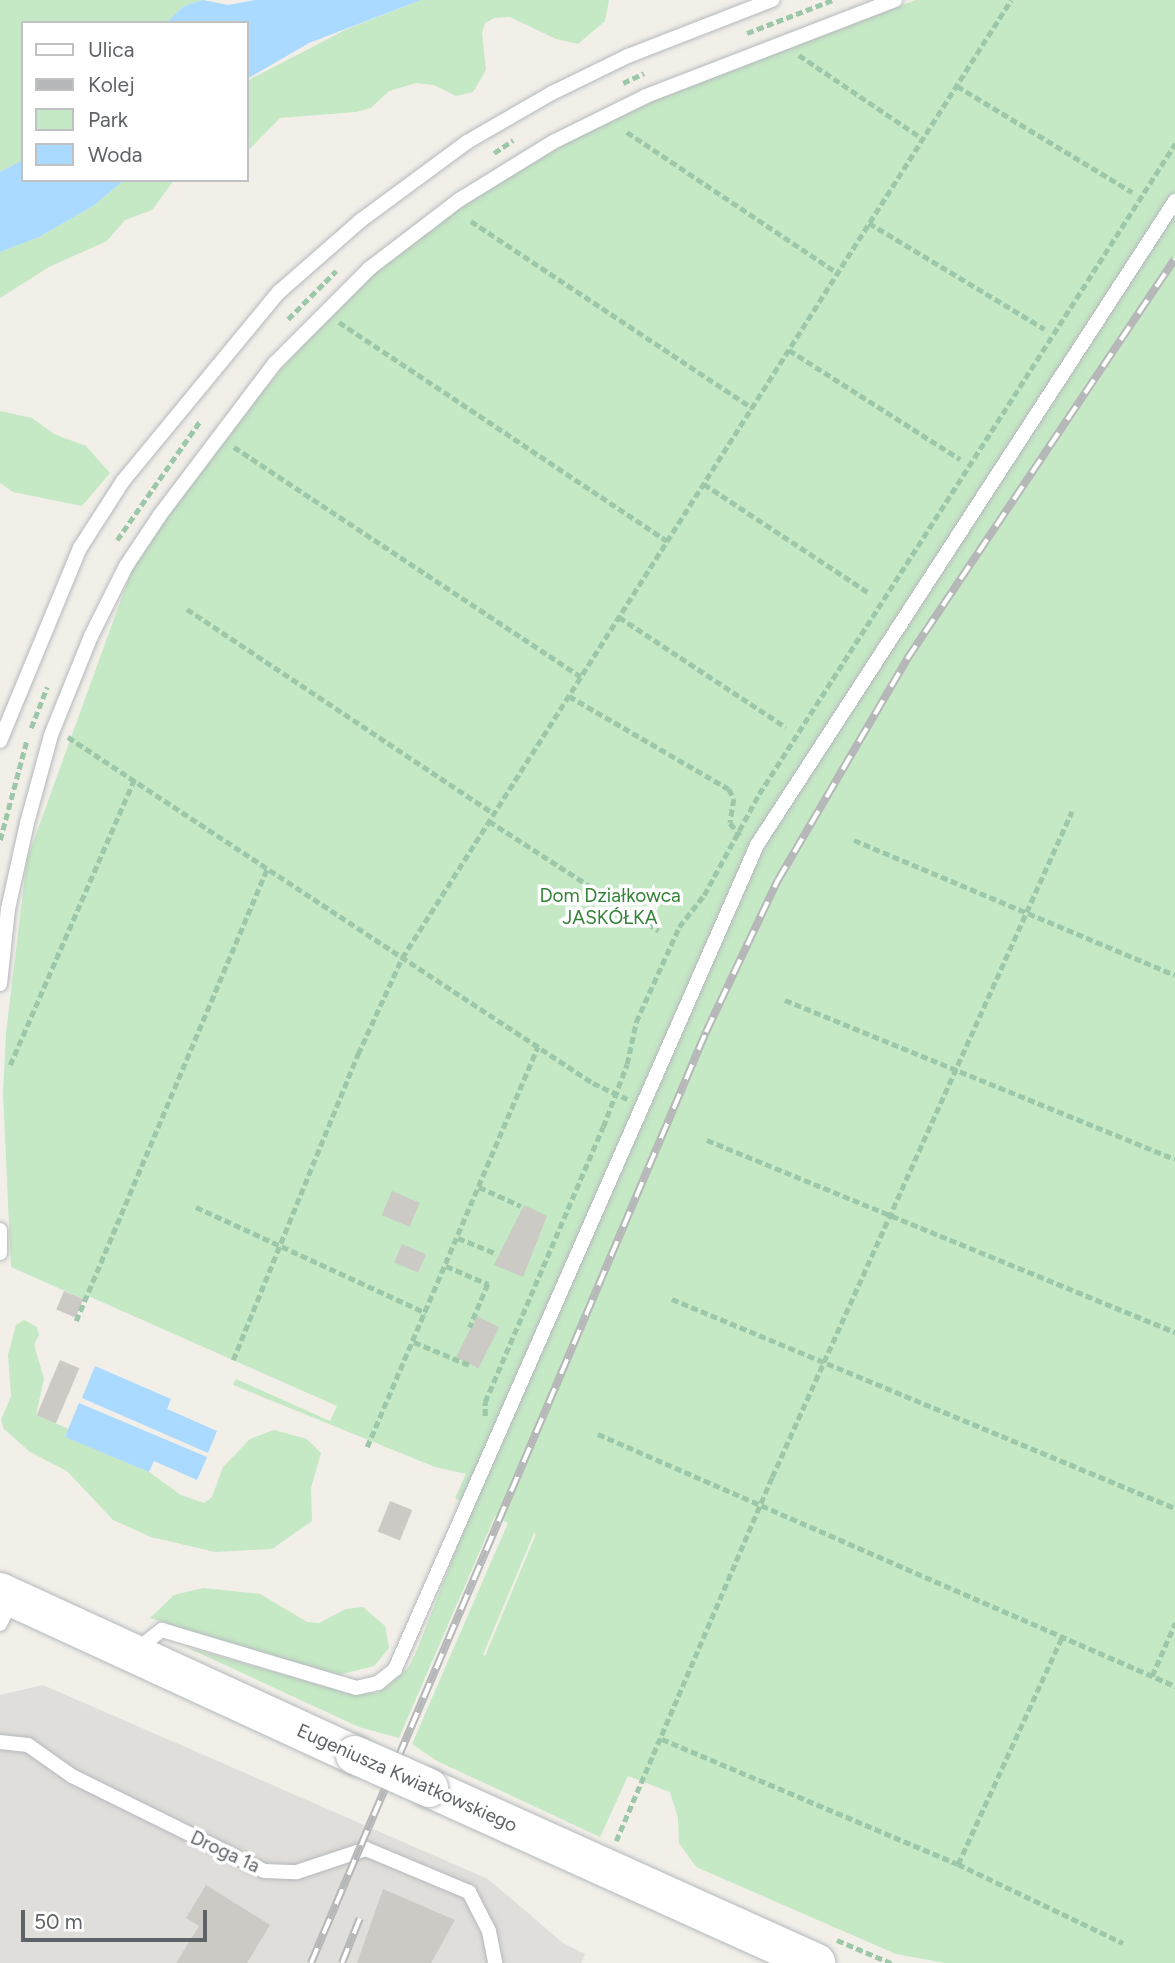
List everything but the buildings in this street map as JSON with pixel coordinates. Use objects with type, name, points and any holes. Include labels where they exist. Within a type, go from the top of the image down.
[{"type":"main road","name":"Eugeniusza Kwiatkowskiego","points":[[4,1604],[132,1653],[816,1963]]},
{"type":"lane","points":[[0,741],[80,548],[122,481],[279,292],[360,221],[467,142],[552,93],[628,56],[772,0]]},
{"type":"lane","points":[[0,984],[8,909],[27,823],[51,735],[92,636],[126,566],[160,515],[275,363],[370,268],[459,200],[554,142],[646,96],[895,0]]},
{"type":"lane","points":[[132,1653],[162,1630],[356,1688],[378,1682],[395,1669],[640,1104],[757,845],[1175,201]]},
{"type":"lane","points":[[0,1230],[0,1253]]},
{"type":"lane","name":"Droga 1a","points":[[0,1742],[28,1745],[72,1776],[264,1871],[296,1872],[366,1849],[470,1892],[489,1931],[495,1963]]},
{"type":"path","points":[[743,35],[833,0]]},
{"type":"path","points":[[233,1360],[402,958],[1011,0]]},
{"type":"path","points":[[796,53],[923,139]]},
{"type":"path","points":[[616,87],[653,69]]},
{"type":"path","points":[[957,86],[1132,192]]},
{"type":"path","points":[[626,132],[838,273]]},
{"type":"path","points":[[488,157],[519,136]]},
{"type":"path","points":[[471,221],[752,408]]},
{"type":"path","points":[[869,223],[1045,329]]},
{"type":"path","points":[[284,323],[342,266]]},
{"type":"path","points":[[334,319],[667,541]]},
{"type":"path","points":[[789,350],[960,459]]},
{"type":"path","points":[[111,553],[205,415]]},
{"type":"path","points":[[228,443],[581,677]]},
{"type":"path","points":[[704,484],[868,592]]},
{"type":"path","points":[[187,608],[494,814]]},
{"type":"path","points":[[619,617],[786,727]]},
{"type":"path","points":[[0,840],[33,720],[49,682]]},
{"type":"path","points":[[569,696],[730,789],[734,799],[730,823],[738,834],[757,845]]},
{"type":"path","points":[[61,733],[593,1083],[640,1104]]},
{"type":"path","points":[[10,1065],[134,780]]},
{"type":"path","points":[[604,1867],[662,1739],[761,1505],[1072,811]]},
{"type":"path","points":[[489,821],[659,931]]},
{"type":"path","points":[[854,840],[1175,975]]},
{"type":"path","points":[[76,1321],[267,868]]},
{"type":"path","points":[[785,1000],[1175,1160]]},
{"type":"path","points":[[367,1447],[538,1047]]},
{"type":"path","points":[[707,1140],[1175,1332]]},
{"type":"path","points":[[479,1187],[521,1206]]},
{"type":"path","points":[[196,1208],[426,1313]]},
{"type":"path","points":[[458,1238],[495,1253]]},
{"type":"path","points":[[446,1266],[488,1284],[470,1327]]},
{"type":"path","points":[[672,1299],[1175,1508]]},
{"type":"path","points":[[414,1342],[471,1366]]},
{"type":"path","points":[[598,1434],[1175,1686]]},
{"type":"path","points":[[1152,1676],[1175,1623]]},
{"type":"path","points":[[958,1864],[1062,1637]]},
{"type":"path","points":[[662,1739],[958,1864],[1123,1943]]},
{"type":"shaded area","points":[[43,1685],[488,1879],[563,1943],[585,1954],[581,1963],[0,1963],[0,1695]]},
{"type":"green space","points":[[0,0],[203,0],[184,6],[168,21],[21,21],[21,161],[0,172]]},
{"type":"green space","points":[[421,0],[609,0],[605,21],[578,44],[556,39],[510,17],[494,18],[485,23],[482,33],[486,70],[473,92],[456,96],[434,85],[416,83],[389,91],[371,108],[356,112],[280,118],[248,151],[248,80],[345,30]]},
{"type":"green space","name":"Dom Działkowca JASKÓŁKA","points":[[916,0],[1175,0],[1175,1963],[945,1963],[896,1954],[696,1867],[679,1843],[678,1818],[670,1792],[628,1776],[600,1837],[437,1761],[412,1744],[508,1523],[495,1516],[399,1738],[359,1727],[186,1647],[353,1694],[376,1693],[387,1687],[408,1668],[417,1650],[473,1506],[455,1498],[466,1474],[435,1467],[233,1385],[236,1379],[330,1421],[337,1406],[86,1295],[83,1299],[11,1267],[3,1094],[6,1033],[27,859],[131,572],[170,513],[255,400],[325,319],[374,274],[464,204],[586,132],[675,91]],"holes":[[[534,1533],[536,1534],[485,1656],[483,1655]]]},
{"type":"green space","points":[[122,182],[173,182],[152,210],[125,220],[107,241],[49,267],[0,298],[0,252],[39,237],[93,206]]},
{"type":"green space","points":[[0,411],[32,418],[54,434],[86,446],[110,473],[82,506],[13,492],[0,483]]},
{"type":"green space","points":[[24,1320],[37,1327],[39,1335],[34,1344],[44,1379],[36,1415],[69,1429],[65,1436],[149,1472],[181,1495],[204,1503],[212,1497],[223,1467],[250,1439],[274,1430],[307,1439],[321,1453],[311,1488],[312,1521],[272,1549],[215,1552],[151,1537],[113,1520],[67,1471],[30,1452],[4,1429],[1,1420],[11,1396],[8,1355],[16,1325]]},
{"type":"green space","points":[[203,1588],[260,1594],[307,1622],[319,1623],[346,1609],[363,1607],[385,1626],[389,1648],[374,1666],[334,1676],[150,1618],[174,1595]]},
{"type":"water","points":[[203,0],[228,5],[255,0],[421,0],[309,43],[248,78],[248,21],[168,21],[184,6]]},
{"type":"water","points":[[21,161],[21,182],[122,182],[93,206],[39,237],[0,252],[0,172]]},
{"type":"water","points":[[95,1366],[171,1399],[167,1409],[217,1431],[208,1453],[82,1398]]},
{"type":"water","points":[[79,1403],[207,1457],[197,1480],[154,1461],[149,1472],[65,1437]]},
{"type":"railway","points":[[311,1963],[706,1032],[778,880],[907,659],[1175,259]]},
{"type":"railway","points":[[342,1963],[360,1918]]}]
